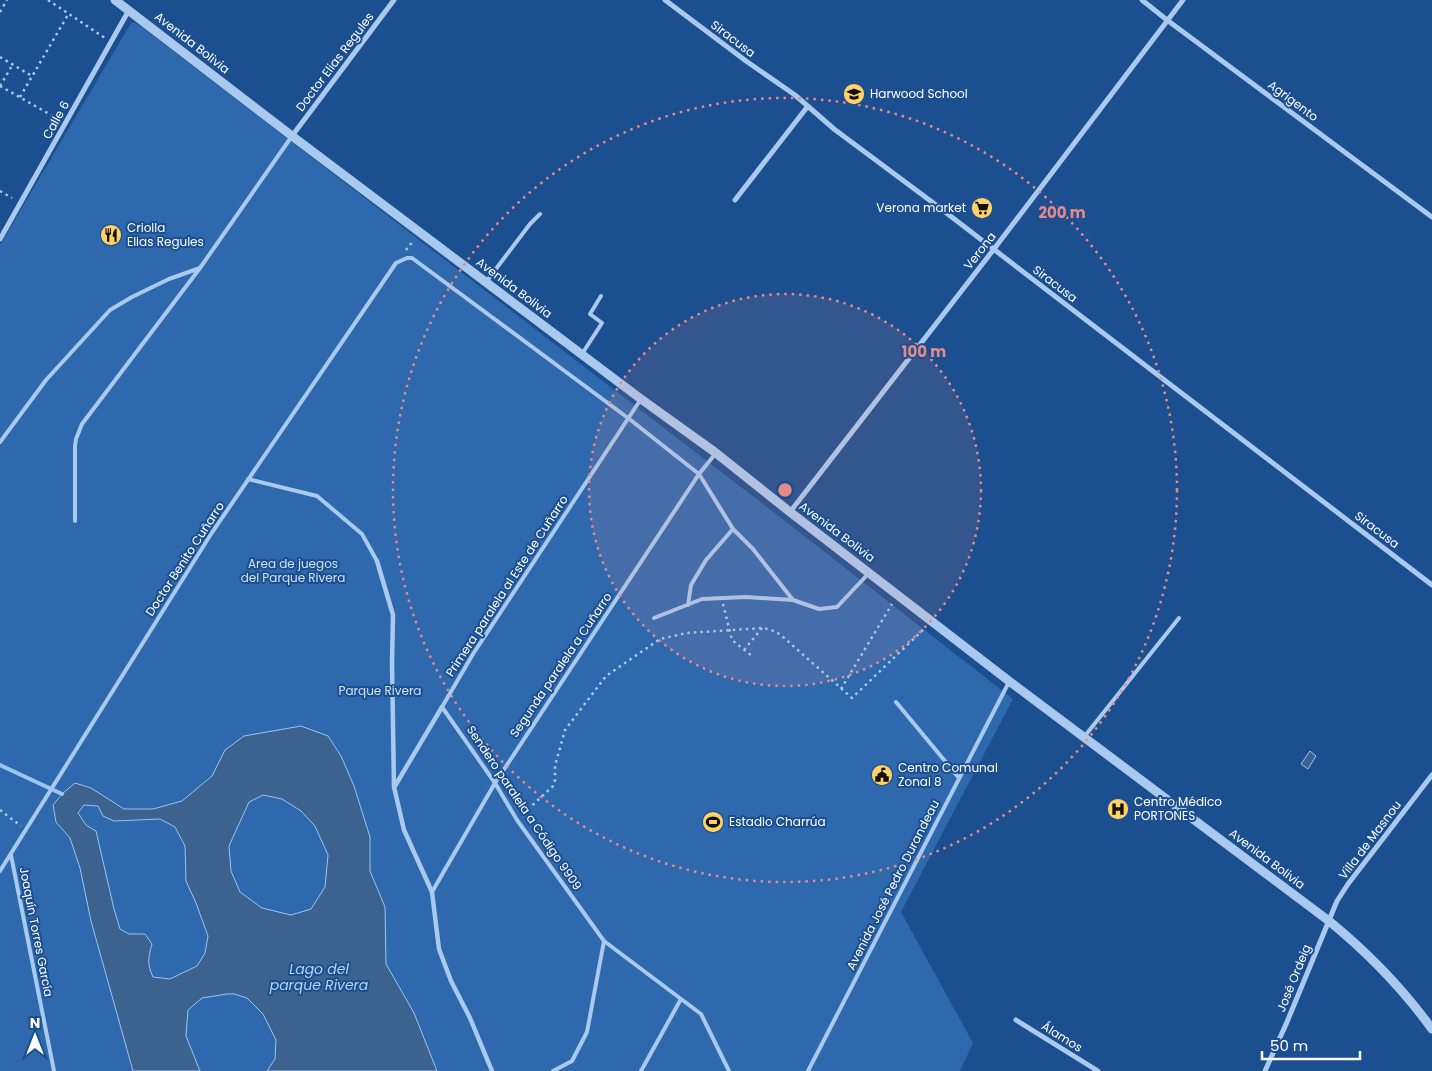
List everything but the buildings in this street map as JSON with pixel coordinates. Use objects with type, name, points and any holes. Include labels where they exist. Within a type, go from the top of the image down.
[{"type":"street","name":"Avenida Bolivia","points":[[115,0],[292,136],[716,454],[1009,681],[1346,934],[1416,1007],[1432,1029]]},
{"type":"street","name":"Doctor Elias Regules","points":[[292,136],[394,0]]},
{"type":"street","name":"Siracusa","points":[[665,0],[795,95],[834,129],[994,249],[1432,585]]},
{"type":"street","name":"Agrigento","points":[[1142,0],[1432,217]]},
{"type":"street","name":"Verona","points":[[790,512],[994,249],[1183,0]]},
{"type":"street","name":"Calle 6","points":[[0,239],[128,10]]},
{"type":"street","points":[[735,200],[808,106]]},
{"type":"street","points":[[377,561],[393,615],[394,787],[404,830],[432,892],[439,949],[451,981],[470,1018],[492,1071]]},
{"type":"street","name":"Primera paralela al Este de Cuñarro","points":[[394,787],[442,707]]},
{"type":"street","name":"Villa de Masnou","points":[[1329,921],[1337,902],[1348,884],[1432,775]]},
{"type":"street","name":"José Ordeig","points":[[1266,1071],[1329,921]]},
{"type":"street","name":"Álamos","points":[[1016,1020],[1098,1071]]},
{"type":"lane","points":[[76,521],[75,446],[82,424],[200,268],[292,136]]},
{"type":"lane","points":[[486,282],[530,224],[540,214]]},
{"type":"lane","points":[[396,263],[412,258],[628,418],[700,474],[733,529],[753,549],[793,600]]},
{"type":"lane","name":"Doctor Benito Cuñarro","points":[[0,871],[206,542],[396,263]]},
{"type":"lane","points":[[0,442],[46,380],[110,310],[169,279],[200,268]]},
{"type":"lane","points":[[582,354],[602,323],[590,314],[601,296]]},
{"type":"lane","name":"Primera paralela al Este de Cuñarro","points":[[442,707],[473,654],[641,399]]},
{"type":"lane","name":"Segunda paralela a Cuñarro","points":[[432,892],[495,783],[700,474],[716,454]]},
{"type":"lane","points":[[248,478],[317,496],[362,534],[377,561]]},
{"type":"lane","points":[[688,605],[691,585],[706,560],[733,529]]},
{"type":"lane","points":[[654,618],[702,599],[746,597],[793,600],[819,609],[836,607],[869,572]]},
{"type":"lane","points":[[1084,737],[1179,618]]},
{"type":"lane","name":"Avenida José Pedro Durandeau","points":[[808,1071],[1009,681]]},
{"type":"lane","points":[[896,702],[960,778]]},
{"type":"lane","name":"Sendero paralela a Código 9909","points":[[442,707],[495,783],[517,820],[604,941],[702,1014],[728,1071]]},
{"type":"lane","name":"Joaquín Torres García","points":[[11,855],[54,1071]]},
{"type":"lane","points":[[554,1071],[572,1061],[587,1032],[604,941]]},
{"type":"lane","points":[[641,1071],[681,999]]},
{"type":"path","points":[[0,12],[7,0]]},
{"type":"path","points":[[48,0],[105,38]]},
{"type":"path","points":[[20,97],[68,13]]},
{"type":"path","points":[[0,57],[32,76]]},
{"type":"path","points":[[13,64],[0,86],[58,119]]},
{"type":"path","points":[[0,191],[12,198],[8,205]]},
{"type":"path","points":[[396,263],[420,232]]},
{"type":"path","points":[[841,689],[898,595]]},
{"type":"path","points":[[721,598],[732,640],[752,656]]},
{"type":"path","points":[[517,820],[553,786],[555,766],[565,730],[606,676],[660,639],[687,633],[771,629],[776,631],[852,698],[932,621]]},
{"type":"path","points":[[744,650],[762,628]]},
{"type":"path","points":[[0,810],[26,830]]},
{"type":"green space","name":"Parque Rivera","points":[[131,23],[142,27],[776,514],[1013,699],[901,912],[973,1043],[960,1071],[0,1071],[0,245]]},
{"type":"water","name":"Lago del parque Rivera","points":[[301,726],[328,736],[341,756],[354,786],[370,837],[370,871],[385,907],[386,964],[414,1013],[437,1071],[267,1071],[275,1059],[276,1040],[263,1014],[247,998],[227,994],[202,998],[188,1010],[186,1036],[200,1071],[133,1071],[91,921],[80,868],[70,838],[56,822],[53,805],[75,783],[91,788],[124,809],[153,809],[182,801],[212,776],[225,750],[244,736]],"holes":[[[263,795],[282,799],[301,811],[315,826],[328,855],[325,887],[311,909],[291,915],[262,908],[240,892],[231,871],[229,846],[249,802]],[[84,805],[98,806],[103,816],[114,821],[160,819],[175,827],[185,846],[186,881],[208,936],[205,953],[197,966],[170,979],[153,977],[149,961],[152,944],[145,934],[129,934],[120,929],[96,831],[86,825],[78,813]]]},
{"type":"water","points":[[1310,751],[1316,756],[1308,769],[1301,764]]},
{"type":"waterway","points":[[0,765],[62,794]]},
{"type":"place","name":"Harwood School","points":[[854,94]]},
{"type":"place","name":"Verona market","points":[[982,208]]},
{"type":"place","name":"Criolla Elias Regules","points":[[111,235]]},
{"type":"place","name":"Centro Comunal Zonal 8","points":[[882,775]]},
{"type":"place","name":"Centro Médico PORTONES","points":[[1118,809]]},
{"type":"place","name":"Estadio Charrúa","points":[[713,822]]},
{"type":"park label","name":"Area de juegos del Parque Rivera","points":[[293,571]]}]
